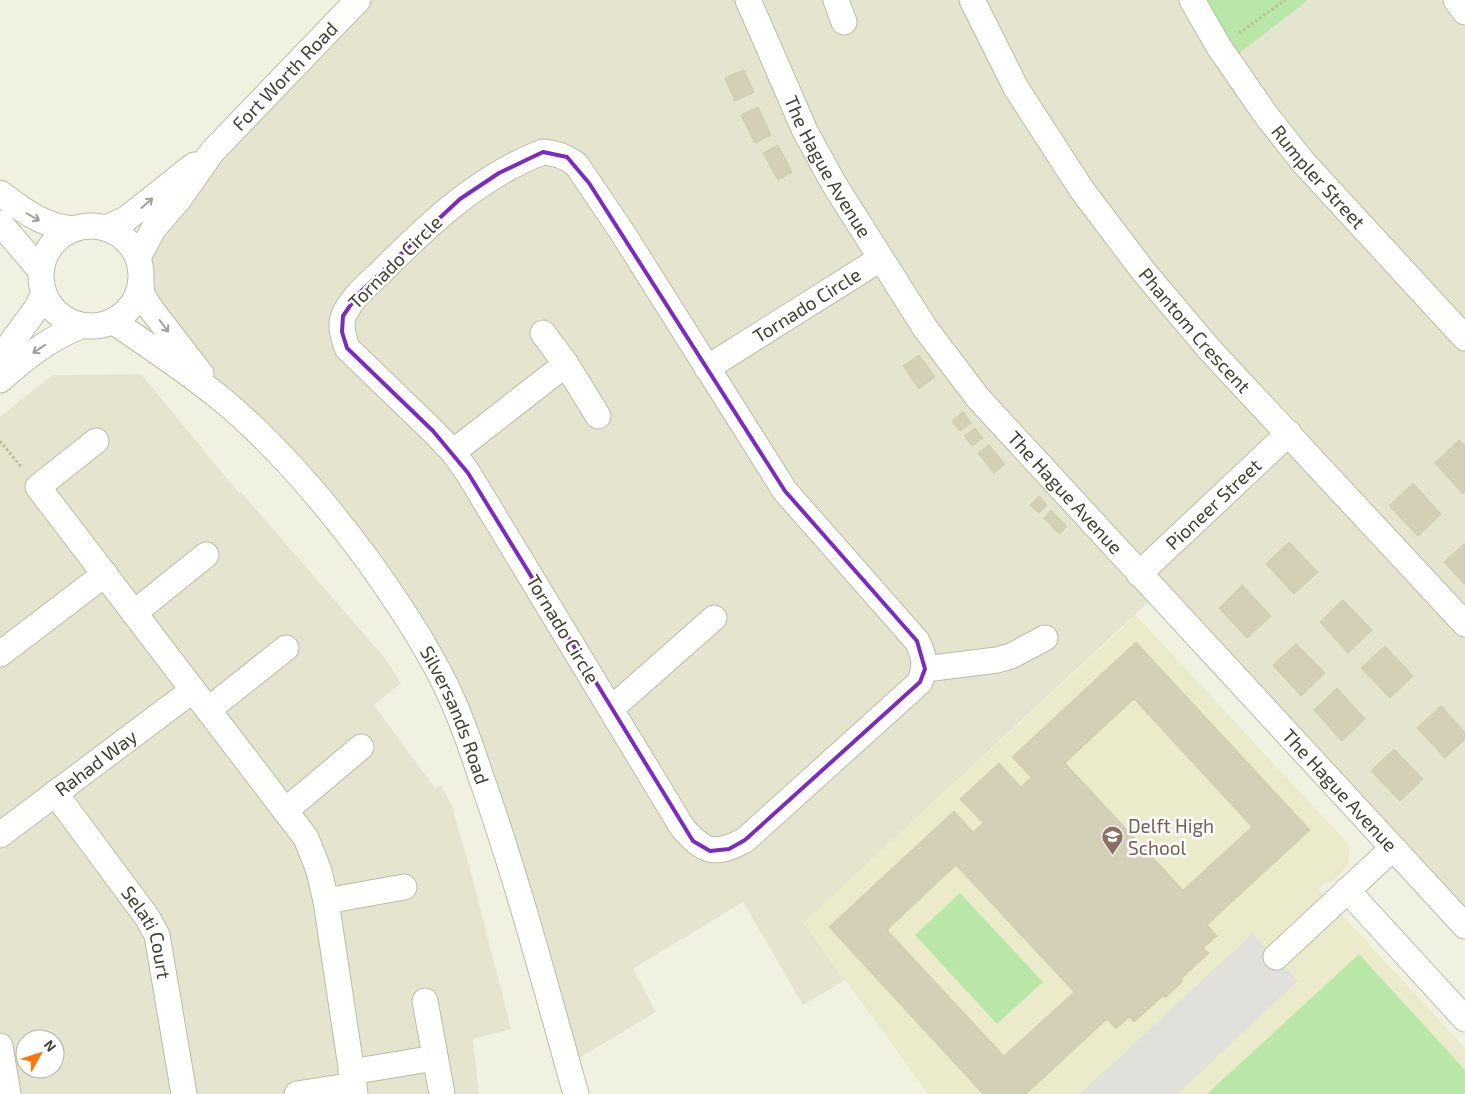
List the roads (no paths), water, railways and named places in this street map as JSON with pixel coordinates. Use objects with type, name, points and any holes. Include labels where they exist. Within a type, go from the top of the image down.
[{"type":"street","name":"Fort Worth Road","points":[[138,257],[154,228],[179,198],[212,152],[358,0]]},
{"type":"street","name":"The Hague Avenue","points":[[748,0],[805,131],[834,184],[925,328],[978,398],[1465,926]]},
{"type":"street","name":"Phantom Crescent","points":[[972,0],[1016,88],[1082,190],[1156,286],[1210,350],[1465,624]]},
{"type":"street","name":"Rumpler Street","points":[[1192,0],[1219,47],[1266,115],[1303,162],[1465,338]]},
{"type":"street","points":[[1456,0],[1465,12]]},
{"type":"street","name":"Fort Worth Road","points":[[106,228],[126,219],[144,206],[163,188],[212,152]]},
{"type":"street","name":"Tornado Circle","points":[[543,152],[554,152],[567,157],[576,164],[622,232],[785,491],[917,641],[924,657],[925,669],[920,682],[745,840],[729,849],[710,851],[693,840],[677,819],[453,452],[347,348],[342,332],[343,316],[358,294],[426,227],[460,199],[499,173],[543,152]]},
{"type":"street","points":[[0,193],[33,217],[54,227],[72,229],[94,225],[119,234],[130,244],[138,257],[142,275],[138,296],[124,315],[114,322],[92,327],[69,322],[50,305],[43,282],[0,223]]},
{"type":"street","points":[[0,358],[36,309],[43,282],[46,253],[57,239],[72,229]]},
{"type":"street","name":"Tornado Circle","points":[[706,368],[880,259]]},
{"type":"street","name":"Silversands Road","points":[[141,284],[142,295],[151,309],[220,398]]},
{"type":"street","name":"Silversands Road","points":[[114,322],[144,341],[220,398],[282,456],[352,539],[404,612],[447,687],[466,731],[499,826],[576,1094]]},
{"type":"street","points":[[0,380],[21,362],[61,334],[81,326]]},
{"type":"street","points":[[543,333],[566,364],[598,416]]},
{"type":"street","points":[[453,452],[566,364]]},
{"type":"street","name":"Pioneer Street","points":[[1139,574],[1289,433]]},
{"type":"street","points":[[96,441],[38,487],[306,838],[319,871],[326,901],[353,1084]]},
{"type":"street","points":[[134,613],[206,555]]},
{"type":"street","points":[[0,654],[105,574]]},
{"type":"street","points":[[611,709],[714,618]]},
{"type":"street","points":[[925,669],[997,660],[1011,656],[1045,638]]},
{"type":"street","points":[[208,710],[286,648]]},
{"type":"street","name":"Rahad Way","points":[[0,835],[193,690]]},
{"type":"street","points":[[285,810],[361,747]]},
{"type":"street","name":"Selati Court","points":[[55,793],[147,917],[157,936],[184,1094]]},
{"type":"street","points":[[1276,957],[1393,848]]},
{"type":"street","points":[[326,901],[404,887]]},
{"type":"street","points":[[1347,890],[1465,1019]]},
{"type":"street","points":[[425,1001],[442,1094]]},
{"type":"street","points":[[0,1046],[8,1094]]},
{"type":"street","points":[[298,1094],[353,1084],[435,1058]]},
{"type":"place","name":"Delft High School","points":[[1112,856]]}]
